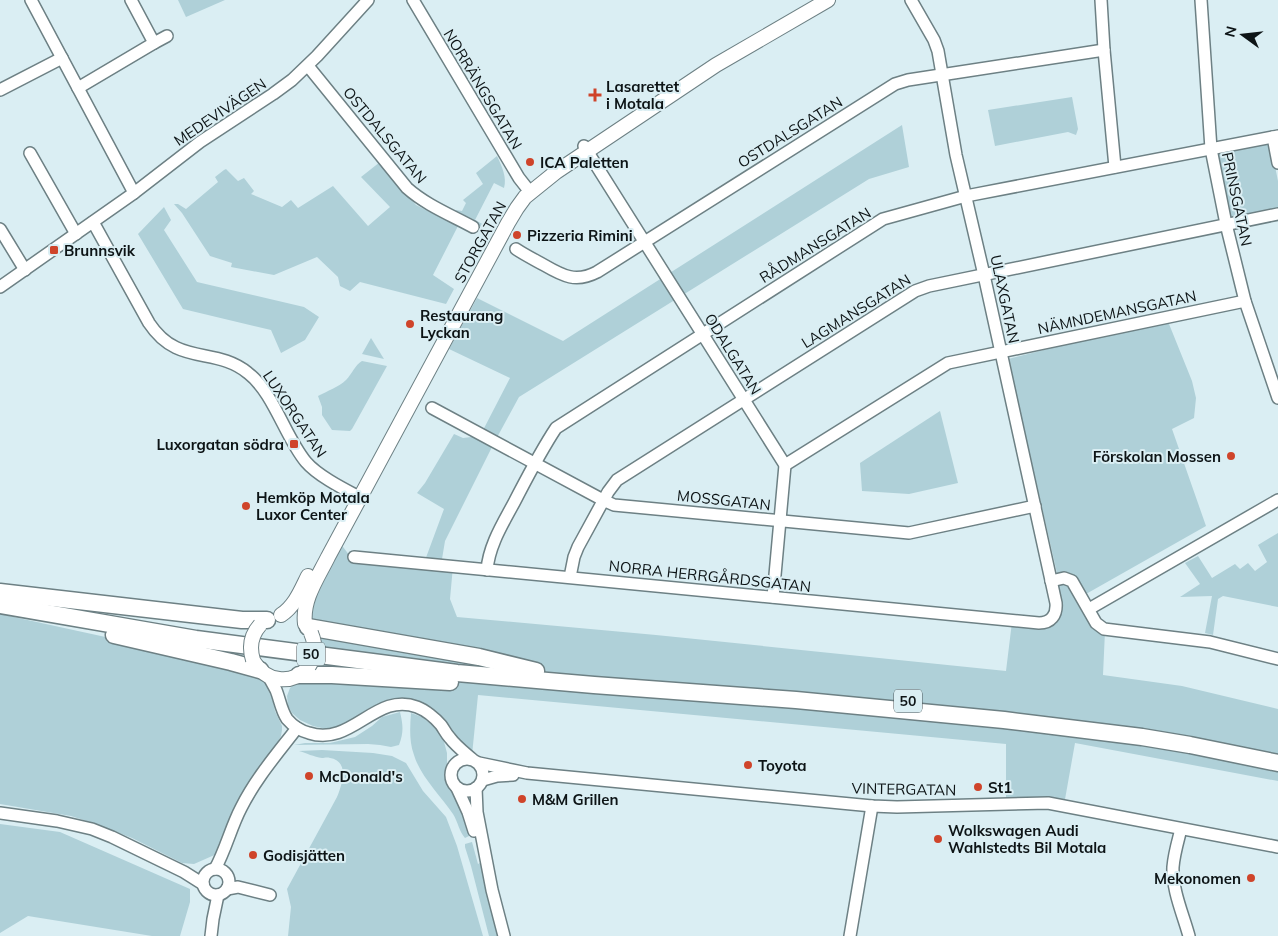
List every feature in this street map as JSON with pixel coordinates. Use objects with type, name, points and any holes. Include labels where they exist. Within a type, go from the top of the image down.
[{"type":"highway","points":[[0,594],[242,620],[269,620]]},
{"type":"highway","name":"50","points":[[0,594],[198,630],[459,664],[797,691],[1006,711],[1144,728],[1278,753]]},
{"type":"highway","name":"50","points":[[0,604],[196,639],[457,673],[796,700],[1004,720],[1161,740],[1278,763]]},
{"type":"highway","points":[[31,610],[108,634],[261,669]]},
{"type":"highway","points":[[308,628],[479,657],[536,671]]},
{"type":"highway","name":"50","points":[[299,674],[497,684],[594,685]]},
{"type":"main road","name":"STORGATAN","points":[[586,149],[713,61],[817,0]]},
{"type":"main road","name":"STORGATAN","points":[[308,628],[304,614],[305,606],[366,473],[515,200],[528,190],[537,178],[716,66],[828,0]]},
{"type":"main road","name":"STORGATAN","points":[[269,620],[289,610],[294,603],[357,496]]},
{"type":"main road","points":[[294,618],[308,628],[315,643],[315,650],[313,660],[299,674],[279,680],[261,669],[251,652],[255,632],[269,620],[294,618]]},
{"type":"street","points":[[31,0],[134,193]]},
{"type":"street","points":[[131,0],[154,43]]},
{"type":"street","name":"MEDEVIVÄGEN","points":[[0,287],[134,193],[200,142],[282,87],[308,66],[368,0]]},
{"type":"street","name":"NORRÄNGSGATAN","points":[[413,0],[528,190]]},
{"type":"street","name":"ULAXGATAN","points":[[911,0],[936,45],[956,155],[1057,610]]},
{"type":"street","points":[[1101,0],[1115,168]]},
{"type":"street","name":"PRINSGATAN","points":[[1202,0],[1211,149],[1226,224],[1245,301],[1278,398]]},
{"type":"street","points":[[78,88],[167,36]]},
{"type":"street","name":"OSTDALSGATAN","points":[[516,249],[561,275],[581,278],[597,272],[889,87],[908,80],[1104,50]]},
{"type":"street","points":[[0,90],[62,58]]},
{"type":"street","name":"OSTDALSGATAN","points":[[308,66],[408,188],[426,202],[473,227]]},
{"type":"street","points":[[1276,136],[1278,163]]},
{"type":"street","name":"RÅDMANSGATAN","points":[[486,570],[496,536],[556,428],[883,219],[966,196],[1276,136]]},
{"type":"street","name":"ODALGATAN","points":[[586,149],[785,466]]},
{"type":"street","points":[[30,154],[76,234]]},
{"type":"street","name":"LAGMANSGATAN","points":[[570,578],[574,557],[603,500],[617,480],[915,290],[1278,214]]},
{"type":"street","name":"LUXORGATAN","points":[[93,222],[149,323],[159,337],[176,348],[228,362],[251,374],[263,389],[306,462],[315,470],[357,496]]},
{"type":"street","points":[[0,229],[25,270]]},
{"type":"street","name":"NÄMNDEMANSGATAN","points":[[785,466],[944,365],[954,361],[1245,301]]},
{"type":"street","name":"MOSSGATAN","points":[[432,408],[614,505],[914,533],[1035,506]]},
{"type":"street","points":[[773,597],[785,466]]},
{"type":"street","points":[[1089,609],[1278,500]]},
{"type":"street","name":"NORRA HERRGÅRDSGATAN","points":[[354,557],[1039,623],[1050,620],[1057,610]]},
{"type":"street","points":[[1052,581],[1064,578],[1072,581],[1096,623],[1104,629],[1210,642],[1278,658]]},
{"type":"street","points":[[261,669],[276,690],[284,714],[297,728],[311,734],[323,736],[338,734],[378,710],[404,705],[418,707],[441,725],[449,737],[483,771],[477,812],[492,890]]},
{"type":"street","points":[[279,700],[281,691],[299,674]]},
{"type":"street","points":[[211,936],[212,919],[208,879],[248,795],[265,769],[297,728]]},
{"type":"street","points":[[449,737],[453,765]]},
{"type":"street","points":[[475,761],[465,758],[458,760],[451,769],[450,778],[457,788],[472,823],[504,936]]},
{"type":"street","name":"VINTERGATAN","points":[[475,761],[527,773],[872,806],[1048,803],[1278,847]]},
{"type":"street","name":"VINTERGATAN","points":[[480,784],[497,776],[527,773]]},
{"type":"street","points":[[457,788],[467,791],[480,784]]},
{"type":"street","points":[[850,936],[872,806]]},
{"type":"street","points":[[0,813],[57,820],[92,829],[184,872],[208,879]]},
{"type":"street","points":[[1182,828],[1173,873],[1176,891],[1189,936]]},
{"type":"street","points":[[212,919],[228,885],[227,842]]},
{"type":"street","points":[[208,879],[221,870],[228,885]]},
{"type":"street","points":[[208,879],[210,894],[228,885],[270,895]]},
{"type":"shaded area","points":[[178,0],[225,0],[186,17]]},
{"type":"shaded area","points":[[1072,97],[1078,129],[1076,135],[1068,132],[995,146],[988,110]]},
{"type":"shaded area","points":[[902,125],[909,167],[869,179],[519,397],[445,541],[441,565],[453,566],[450,599],[457,617],[656,635],[1006,671],[1012,622],[1055,615],[1049,579],[1065,581],[1105,631],[1103,675],[1182,686],[1278,709],[1278,781],[1075,743],[1064,805],[1006,803],[1006,744],[478,695],[472,755],[429,708],[418,701],[405,698],[377,704],[351,721],[338,727],[326,729],[300,720],[292,713],[288,706],[287,696],[290,688],[295,683],[319,679],[320,640],[323,628],[311,622],[310,605],[340,543],[353,560],[424,563],[444,509],[417,493],[454,434],[463,438],[480,436],[510,378],[449,349],[477,298],[563,341]]},
{"type":"shaded area","points":[[1270,142],[1278,181],[1278,209],[1228,219],[1215,154]]},
{"type":"shaded area","points":[[497,156],[504,172],[505,184],[504,188],[494,183],[475,220],[486,226],[485,229],[457,214],[456,210],[462,211],[466,203],[463,200],[483,184],[476,173]]},
{"type":"shaded area","points":[[380,162],[416,205],[458,226],[433,275],[454,289],[446,304],[360,282],[350,291],[340,286],[338,277],[317,257],[274,275],[231,267],[232,263],[210,256],[174,204],[178,204],[186,209],[218,182],[215,177],[226,169],[238,181],[244,178],[254,191],[251,194],[282,207],[291,200],[298,208],[333,186],[368,226],[390,207],[361,177]]},
{"type":"shaded area","points":[[164,207],[171,220],[164,230],[197,282],[304,307],[319,317],[305,340],[281,353],[271,330],[183,309],[138,234]]},
{"type":"shaded area","points":[[1167,319],[1192,381],[1196,398],[1194,418],[1172,429],[1206,526],[1086,594],[1074,580],[1066,575],[1057,573],[1008,359]]},
{"type":"shaded area","points":[[371,338],[384,359],[362,354]]},
{"type":"shaded area","points":[[362,361],[387,366],[352,429],[350,431],[332,430],[322,415],[322,407],[318,396],[343,382]]},
{"type":"shaded area","points":[[940,411],[958,483],[909,494],[862,491],[860,463]]},
{"type":"shaded area","points":[[1278,533],[1278,607],[1223,596],[1218,599],[1213,635],[1205,633],[1212,596],[1180,597],[1200,584],[1185,563],[1198,556],[1212,578],[1235,564],[1240,569],[1248,563],[1255,571],[1267,562],[1258,545]]},
{"type":"shaded area","points":[[0,614],[133,643],[139,649],[160,655],[168,651],[262,677],[270,689],[275,711],[282,726],[281,736],[219,853],[194,864],[182,863],[132,838],[96,824],[71,816],[0,804]]},
{"type":"shaded area","points":[[400,712],[402,736],[399,745],[391,747],[368,744],[294,745],[330,743],[355,737],[382,717]]},
{"type":"shaded area","points":[[411,713],[422,717],[434,726],[443,738],[447,753],[447,779],[459,801],[471,835],[465,838],[453,814],[417,763],[412,750]]},
{"type":"shaded area","points":[[322,750],[373,753],[392,756],[406,763],[423,791],[446,817],[457,846],[483,936],[288,936],[291,907],[287,889],[337,797],[341,786],[342,768],[336,760],[299,751]]},
{"type":"shaded area","points":[[0,824],[60,832],[190,889],[190,902],[180,936],[152,936],[28,916],[0,933]]},
{"type":"shaded area","points":[[472,842],[478,864],[480,863],[499,936],[489,936],[465,847],[465,844]]},
{"type":"place","name":"Lasarettet i Motala","points":[[595,95]]},
{"type":"place","name":"ICA Paletten","points":[[530,162]]},
{"type":"place","name":"Pizzeria Rimini","points":[[517,235]]},
{"type":"place","name":"Brunnsvik","points":[[54,250]]},
{"type":"place","name":"Restaurang Lyckan","points":[[410,324]]},
{"type":"place","name":"Luxorgatan södra","points":[[294,444]]},
{"type":"place","name":"Förskolan Mossen","points":[[1231,456]]},
{"type":"place","name":"Hemköp Motala Luxor Center","points":[[246,506]]},
{"type":"place","name":"Toyota","points":[[748,765]]},
{"type":"place","name":"McDonald's","points":[[309,776]]},
{"type":"place","name":"St1","points":[[978,787]]},
{"type":"place","name":"M&M Grillen","points":[[522,799]]},
{"type":"place","name":"Wolkswagen Audi Wahlstedts Bil Motala","points":[[938,839]]},
{"type":"place","name":"Godisjätten","points":[[253,855]]},
{"type":"place","name":"Mekonomen","points":[[1251,878]]}]
